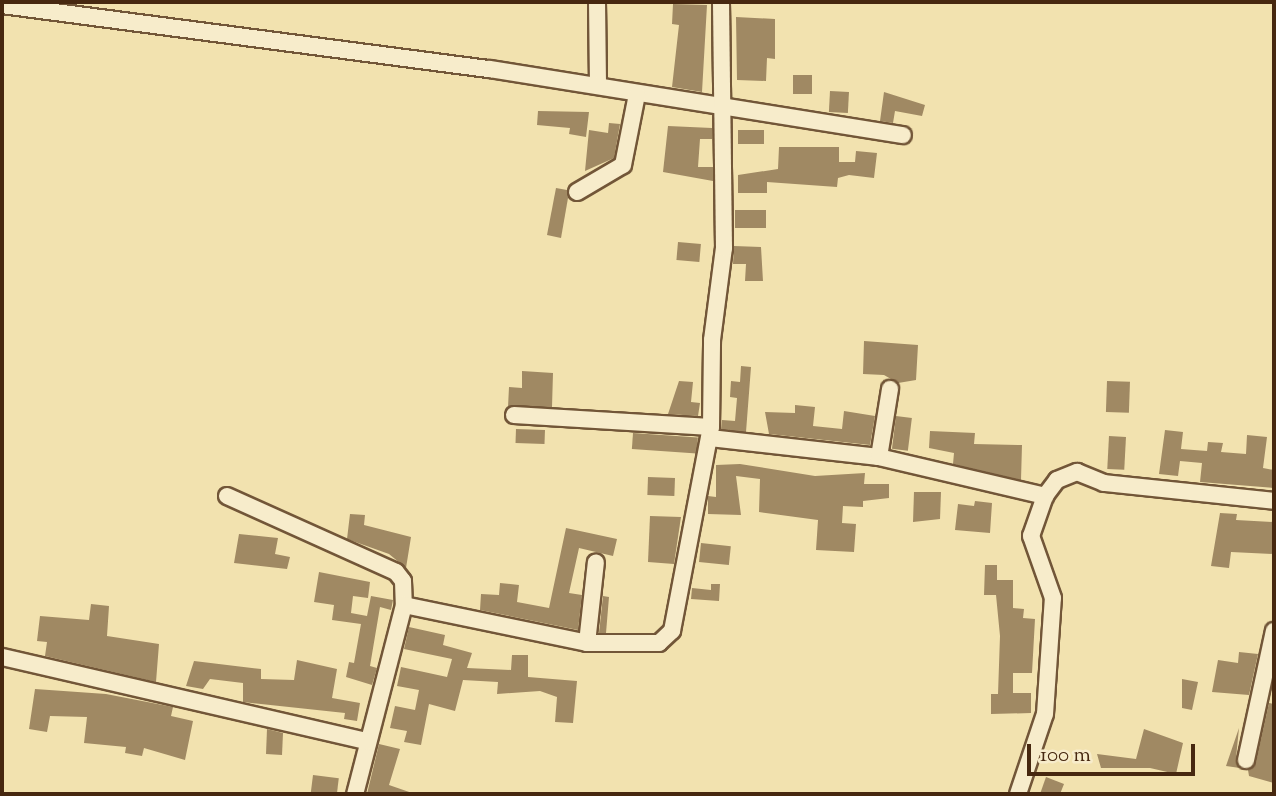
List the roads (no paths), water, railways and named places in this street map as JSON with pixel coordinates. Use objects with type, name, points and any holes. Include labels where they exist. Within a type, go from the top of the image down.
[{"type":"street","points":[[597,2],[598,85]]},
{"type":"street","points":[[404,605],[587,643],[628,647],[659,643],[669,636],[710,432],[712,340],[724,248],[721,2]]},
{"type":"street","points":[[2,5],[598,85],[637,94],[723,105],[902,135]]},
{"type":"street","points":[[577,192],[623,165],[637,94]]},
{"type":"street","points":[[878,457],[890,389]]},
{"type":"street","points":[[514,415],[710,432],[878,457],[1045,496]]},
{"type":"street","points":[[1018,794],[1045,714],[1053,598],[1031,536],[1045,496],[1057,480],[1076,472],[1104,483],[1274,501]]},
{"type":"street","points":[[227,496],[396,572],[403,581],[404,605],[355,794]]},
{"type":"street","points":[[587,643],[596,562]]},
{"type":"street","points":[[1246,760],[1274,631]]},
{"type":"street","points":[[2,657],[367,741]]}]
